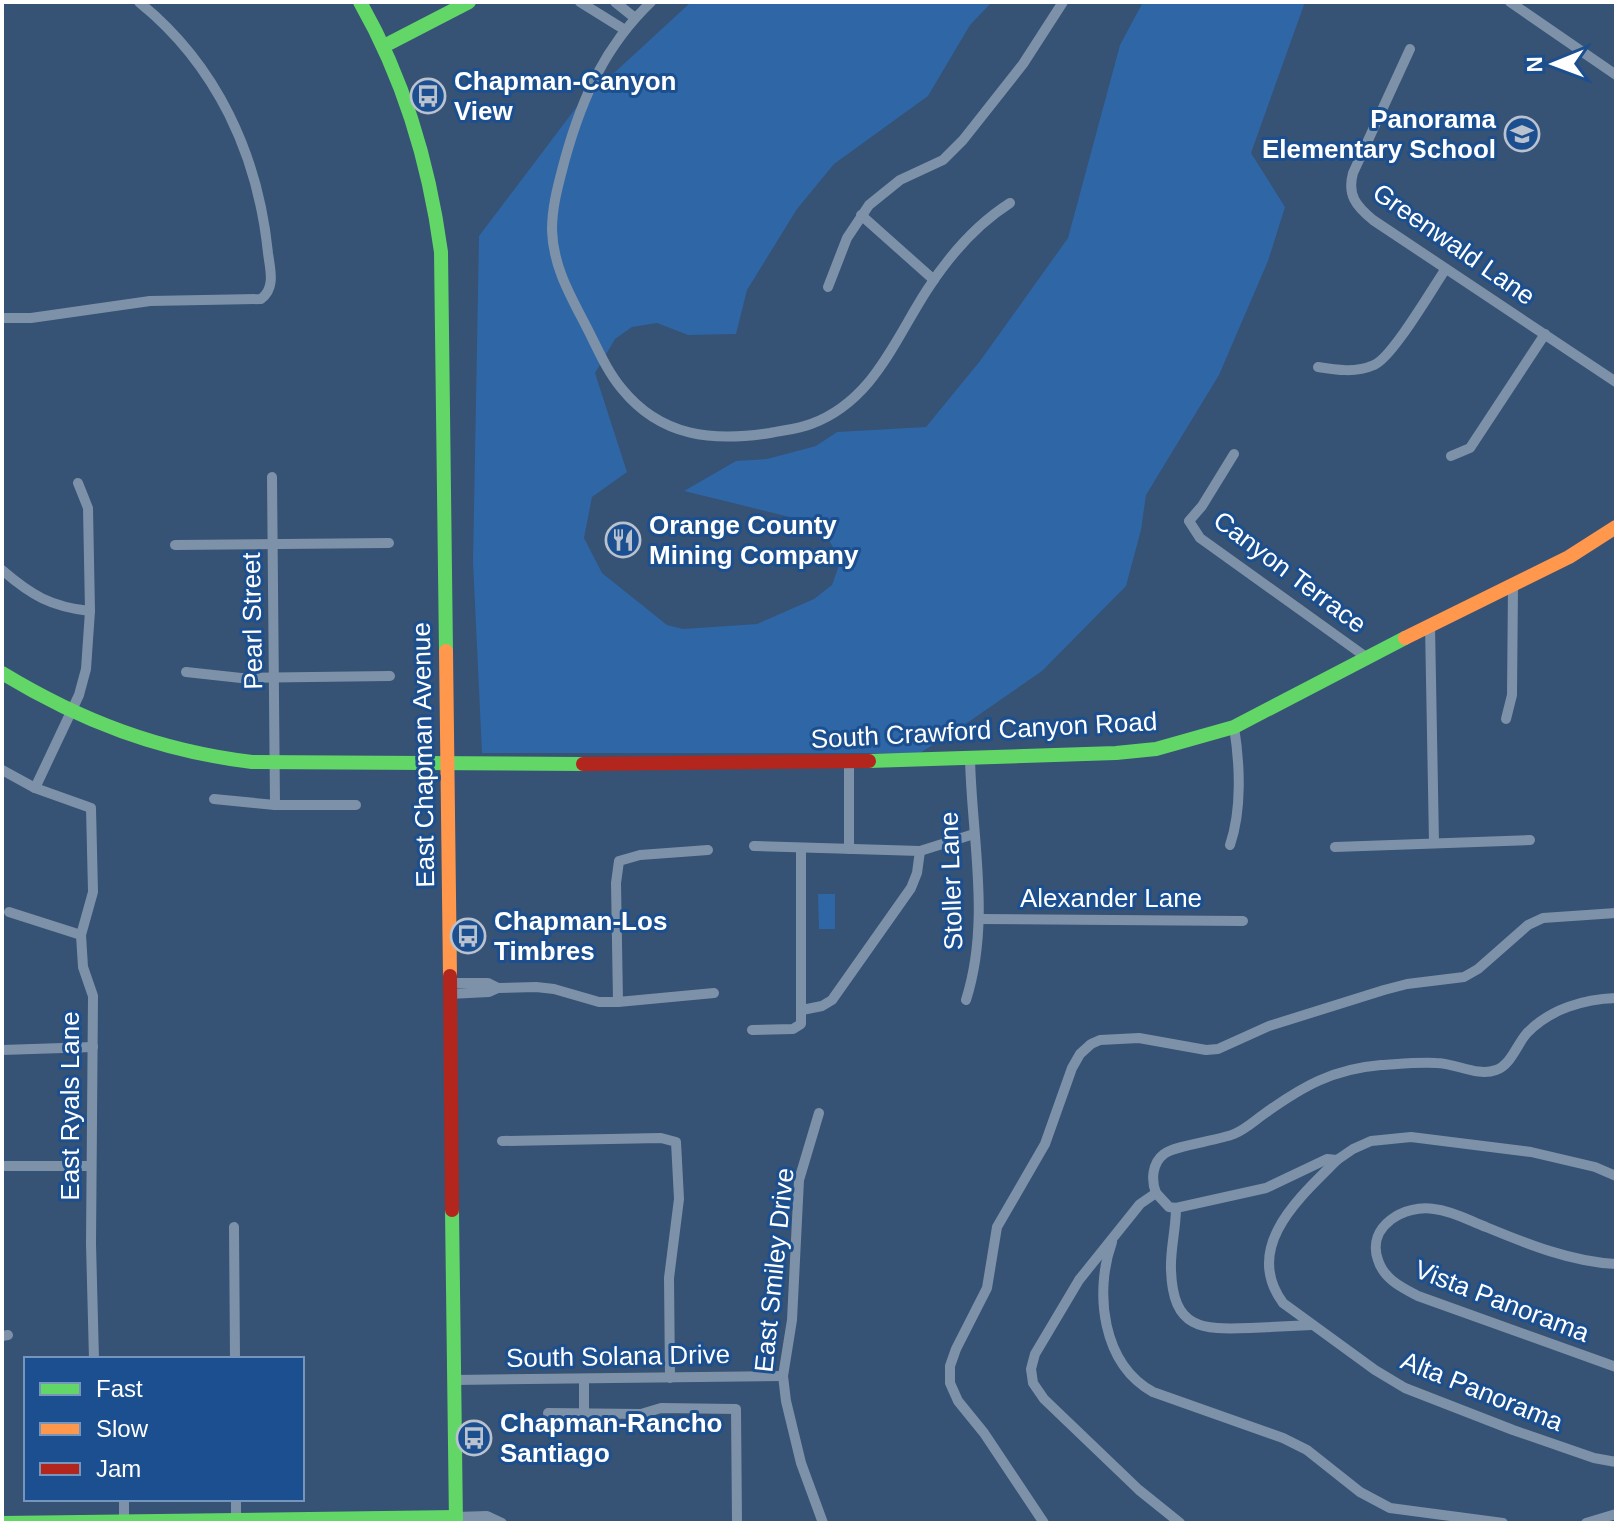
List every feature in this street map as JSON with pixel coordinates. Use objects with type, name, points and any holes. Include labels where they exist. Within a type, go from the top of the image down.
[{"type":"main road","name":"East Chapman Avenue","points":[[360,2],[401,83],[421,140],[434,198],[441,252],[456,1520]]},
{"type":"main road","points":[[384,46],[469,2]]},
{"type":"main road","name":"South Crawford Canyon Road","points":[[2,673],[71,713],[115,733],[167,749],[225,760],[447,764],[849,762],[1156,749],[1234,727],[1592,544],[1616,528]]},
{"type":"main road","points":[[2,1523],[236,1519],[456,1520]]},
{"type":"street","points":[[2,318],[31,318],[150,301],[266,297],[271,285],[265,224],[250,159],[224,103],[200,68],[156,16],[139,2]]},
{"type":"street","points":[[580,2],[625,30]]},
{"type":"street","points":[[615,2],[635,18]]},
{"type":"street","points":[[651,2],[625,30],[595,76],[576,121],[554,202],[552,230],[562,280],[611,374],[622,390],[643,410],[676,428],[714,437],[743,437],[812,424],[855,398],[874,378],[934,280],[981,224],[1010,203]]},
{"type":"street","points":[[828,287],[847,238],[861,215],[884,191],[943,160],[963,140],[1023,64],[1063,2]]},
{"type":"street","points":[[1510,2],[1616,75]]},
{"type":"street","name":"Greenwald Lane","points":[[1410,49],[1353,173],[1349,186],[1352,198],[1373,220],[1616,382]]},
{"type":"street","points":[[861,215],[934,280]]},
{"type":"street","points":[[1318,367],[1348,371],[1376,365],[1391,349],[1445,270]]},
{"type":"street","points":[[1451,456],[1470,448],[1545,334]]},
{"type":"street","name":"Canyon Terrace","points":[[1234,454],[1202,506],[1189,521],[1200,538],[1366,657]]},
{"type":"street","name":"Pearl Street","points":[[272,477],[275,805]]},
{"type":"street","points":[[2,770],[35,788],[71,713],[86,669],[90,611],[88,508],[78,483]]},
{"type":"street","points":[[175,545],[389,543]]},
{"type":"street","points":[[2,570],[45,602],[67,609],[90,611]]},
{"type":"street","points":[[1506,719],[1512,695],[1513,585]]},
{"type":"street","points":[[1430,625],[1434,843]]},
{"type":"street","points":[[186,672],[241,678],[390,676]]},
{"type":"street","points":[[1230,845],[1236,828],[1238,805],[1234,727]]},
{"type":"street","name":"Stoller Lane","points":[[966,1000],[974,973],[980,919],[970,759]]},
{"type":"street","points":[[849,762],[849,849]]},
{"type":"street","name":"East Ryals Lane","points":[[35,788],[91,808],[93,892],[81,935],[83,967],[93,996],[91,1166],[94,1357]]},
{"type":"street","points":[[214,799],[275,805],[356,805]]},
{"type":"street","points":[[754,846],[920,851],[974,834]]},
{"type":"street","points":[[1335,847],[1530,840]]},
{"type":"street","points":[[752,1030],[798,1028],[802,1010],[801,848]]},
{"type":"street","points":[[618,1002],[616,883],[619,861],[640,855],[708,850]]},
{"type":"street","points":[[802,1010],[822,1006],[832,1000],[911,888],[920,851]]},
{"type":"street","points":[[9,912],[81,935]]},
{"type":"street","points":[[1044,1523],[984,1433],[958,1401],[950,1383],[950,1366],[987,1288],[997,1227],[1045,1144],[1080,1054],[1100,1040],[1128,1038],[1206,1050],[1218,1049],[1269,1026],[1384,990],[1464,977],[1478,969],[1528,925],[1543,918],[1616,913]]},
{"type":"street","name":"Alexander Lane","points":[[980,919],[1243,921]]},
{"type":"street","points":[[449,988],[489,992],[498,988],[554,989],[599,1002],[714,993]]},
{"type":"street","points":[[1616,998],[1589,1000],[1562,1009],[1528,1032],[1505,1064],[1493,1071],[1439,1063],[1363,1067],[1330,1074],[1237,1133],[1169,1151],[1161,1156],[1154,1167],[1152,1180],[1156,1193],[1169,1207],[1176,1208],[1266,1188],[1327,1159],[1337,1160],[1371,1141],[1411,1137],[1531,1152],[1595,1167],[1616,1176]]},
{"type":"street","points":[[2,1050],[93,1047]]},
{"type":"street","name":"East Smiley Drive","points":[[819,1113],[799,1180],[792,1320],[783,1376],[801,1463],[823,1523]]},
{"type":"street","points":[[502,1141],[661,1138],[676,1142],[679,1199],[669,1278],[670,1378]]},
{"type":"street","name":"Alta Panorama","points":[[1337,1160],[1282,1220],[1271,1252],[1271,1274],[1276,1293],[1283,1303],[1384,1376],[1419,1394],[1527,1435],[1594,1458],[1616,1462]]},
{"type":"street","points":[[2,1166],[91,1166]]},
{"type":"street","points":[[1156,1193],[1140,1204],[1079,1280],[1035,1354],[1031,1369],[1033,1383],[1044,1399],[1139,1490],[1180,1523]]},
{"type":"street","points":[[1176,1208],[1171,1272],[1175,1300],[1187,1318],[1203,1328],[1219,1329],[1312,1325]]},
{"type":"street","name":"Vista Panorama","points":[[1616,1264],[1535,1247],[1433,1208],[1398,1214],[1386,1222],[1378,1234],[1375,1249],[1383,1271],[1393,1283],[1418,1296],[1616,1367]]},
{"type":"street","points":[[234,1227],[235,1357]]},
{"type":"street","points":[[1114,1237],[1104,1267],[1107,1321],[1119,1359],[1140,1385],[1283,1438],[1307,1450],[1360,1492],[1390,1508],[1503,1523]]},
{"type":"street","name":"South Solana Drive","points":[[454,1380],[783,1376]]},
{"type":"street","points":[[584,1379],[584,1413]]},
{"type":"street","points":[[548,1413],[641,1414],[661,1408],[736,1409],[737,1523]]},
{"type":"street","points":[[124,1501],[124,1520]]},
{"type":"street","points":[[236,1501],[236,1519]]},
{"type":"street","points":[[1586,1523],[1616,1514]]},
{"type":"street","points":[[456,1520],[487,1516],[502,1523]]},
{"type":"shaded area","points":[[691,2],[992,2],[970,25],[928,96],[834,164],[797,209],[747,290],[736,334],[688,335],[657,323],[632,327],[615,339],[595,373],[627,472],[592,497],[584,538],[602,573],[667,625],[683,629],[757,624],[814,599],[832,585],[838,568],[836,552],[824,532],[810,522],[684,491],[736,461],[767,459],[816,446],[837,432],[926,427],[980,361],[1068,238],[1120,45],[1143,2],[1305,2],[1251,153],[1285,207],[1268,261],[1219,375],[1146,495],[1141,530],[1126,586],[1042,671],[920,753],[482,753],[473,562],[479,236],[575,109]]},
{"type":"shaded area","points":[[818,894],[835,894],[835,929],[819,929]]},
{"type":"traffic: fast","points":[[360,2],[390,62],[413,123],[430,186],[441,252],[446,651]]},
{"type":"traffic: fast","points":[[384,46],[469,2]]},
{"type":"traffic: fast","points":[[869,761],[1156,749],[1234,727],[1405,638]]},
{"type":"traffic: fast","points":[[2,673],[61,706],[122,731],[153,742],[218,757],[252,762],[583,764]]},
{"type":"traffic: fast","points":[[452,1210],[456,1523]]},
{"type":"traffic: fast","points":[[2,1523],[456,1517]]},
{"type":"traffic: slow","points":[[1405,638],[1569,557],[1616,527]]},
{"type":"traffic: slow","points":[[446,651],[450,976]]},
{"type":"traffic: jam","points":[[583,764],[869,761]]},
{"type":"traffic: jam","points":[[450,976],[452,1210]]},
{"type":"place","name":"Chapman-Canyon View","points":[[428,96]]},
{"type":"place","name":"Panorama Elementary School","points":[[1522,134]]},
{"type":"place","name":"Orange County Mining Company","points":[[623,540]]},
{"type":"place","name":"Chapman-Los Timbres","points":[[468,936]]},
{"type":"place","name":"Chapman-Rancho Santiago","points":[[474,1438]]}]
